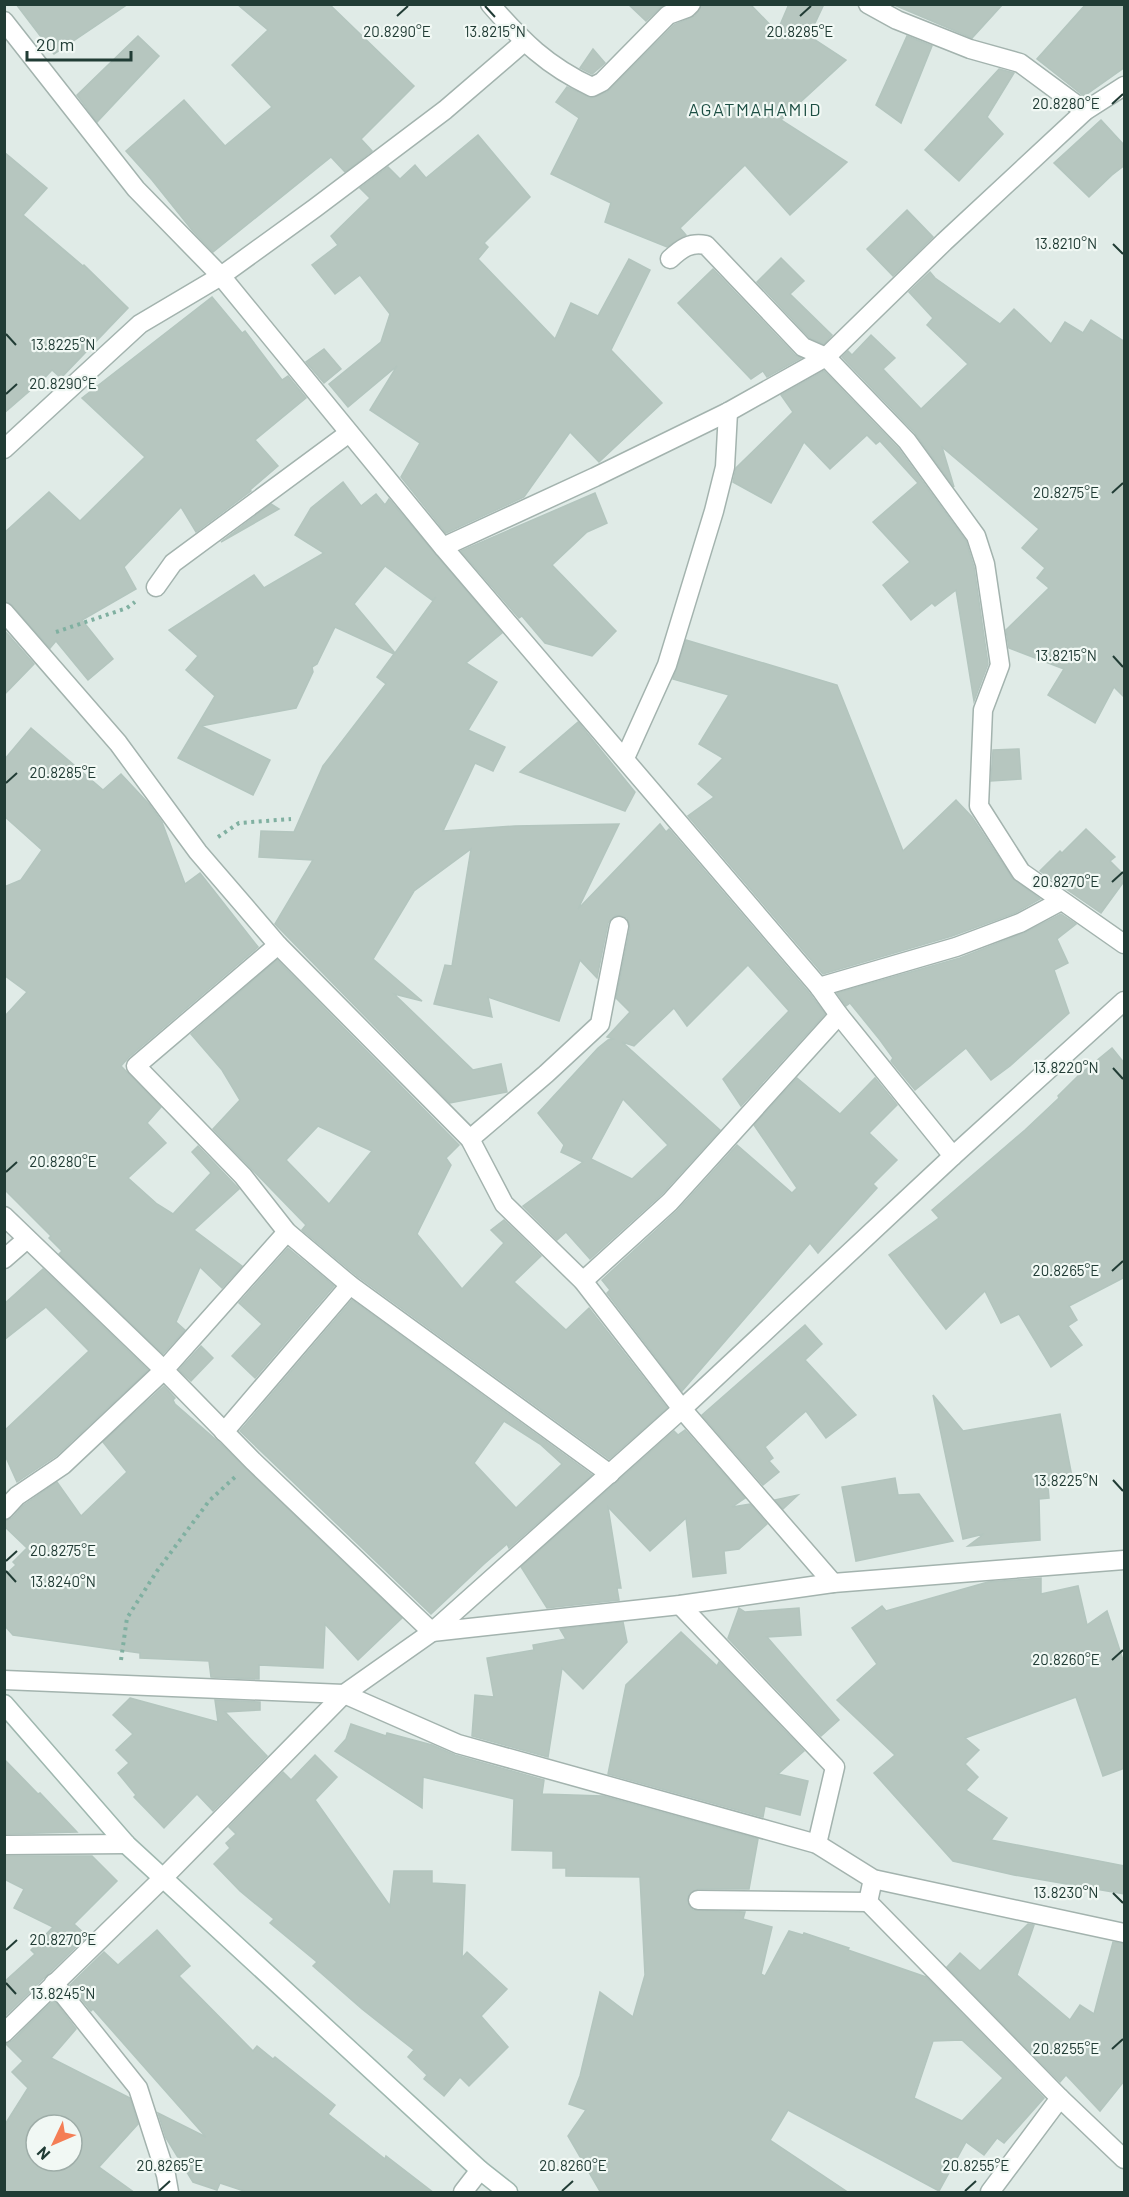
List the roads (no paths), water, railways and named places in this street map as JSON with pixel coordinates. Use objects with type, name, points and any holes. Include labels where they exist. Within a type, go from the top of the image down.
[{"type":"street","points":[[490,4],[524,42],[568,75],[592,87],[602,82],[668,15],[687,8],[691,4]]},
{"type":"street","points":[[868,4],[897,20],[970,50],[1020,63],[1085,111]]},
{"type":"street","points":[[4,21],[136,189],[221,276],[443,547],[819,987],[953,1156]]},
{"type":"street","points":[[4,448],[140,324],[221,276],[445,110],[524,42]]},
{"type":"street","points":[[443,547],[595,477],[728,412],[826,357],[944,242],[1085,111],[1125,86]]},
{"type":"street","points":[[670,259],[687,246],[697,243],[706,245],[803,347],[826,357],[907,441],[976,536],[985,564],[1000,665],[982,710],[978,806],[1021,872],[1125,944]]},
{"type":"street","points":[[625,758],[667,665],[714,511],[725,467],[728,412]]},
{"type":"street","points":[[156,587],[173,563],[350,433]]},
{"type":"street","points":[[4,612],[118,743],[198,852],[278,945],[470,1139],[504,1204],[583,1281],[682,1410],[833,1582]]},
{"type":"street","points":[[819,987],[956,947],[1020,923],[1061,901]]},
{"type":"street","points":[[470,1139],[600,1024],[619,926]]},
{"type":"street","points":[[278,945],[136,1066],[243,1176],[287,1232],[350,1285],[610,1474]]},
{"type":"street","points":[[4,2034],[162,1879],[344,1694],[432,1632],[682,1410],[953,1156],[1125,1001]]},
{"type":"street","points":[[583,1281],[670,1202],[839,1015]]},
{"type":"street","points":[[4,1216],[164,1370],[253,1461],[432,1632],[680,1605],[833,1582],[1125,1560]]},
{"type":"street","points":[[4,1510],[17,1496],[78,1452],[164,1370],[287,1232]]},
{"type":"street","points":[[4,1259],[27,1239]]},
{"type":"street","points":[[224,1432],[350,1285]]},
{"type":"street","points":[[680,1605],[835,1767],[817,1844]]},
{"type":"street","points":[[4,1680],[344,1694],[458,1744],[817,1844],[873,1879],[1125,1933]]},
{"type":"street","points":[[4,1704],[126,1844],[162,1879],[508,2193]]},
{"type":"street","points":[[4,1845],[126,1844]]},
{"type":"street","points":[[868,1902],[873,1879]]},
{"type":"street","points":[[698,1900],[868,1902],[1060,2098],[1125,2159]]},
{"type":"street","points":[[54,1983],[138,2088],[166,2175],[169,2193]]},
{"type":"street","points":[[990,2193],[1060,2098]]},
{"type":"street","points":[[463,2193],[480,2170]]},
{"type":"district","name":"AGATMAHAMID","points":[[755,109]]}]
